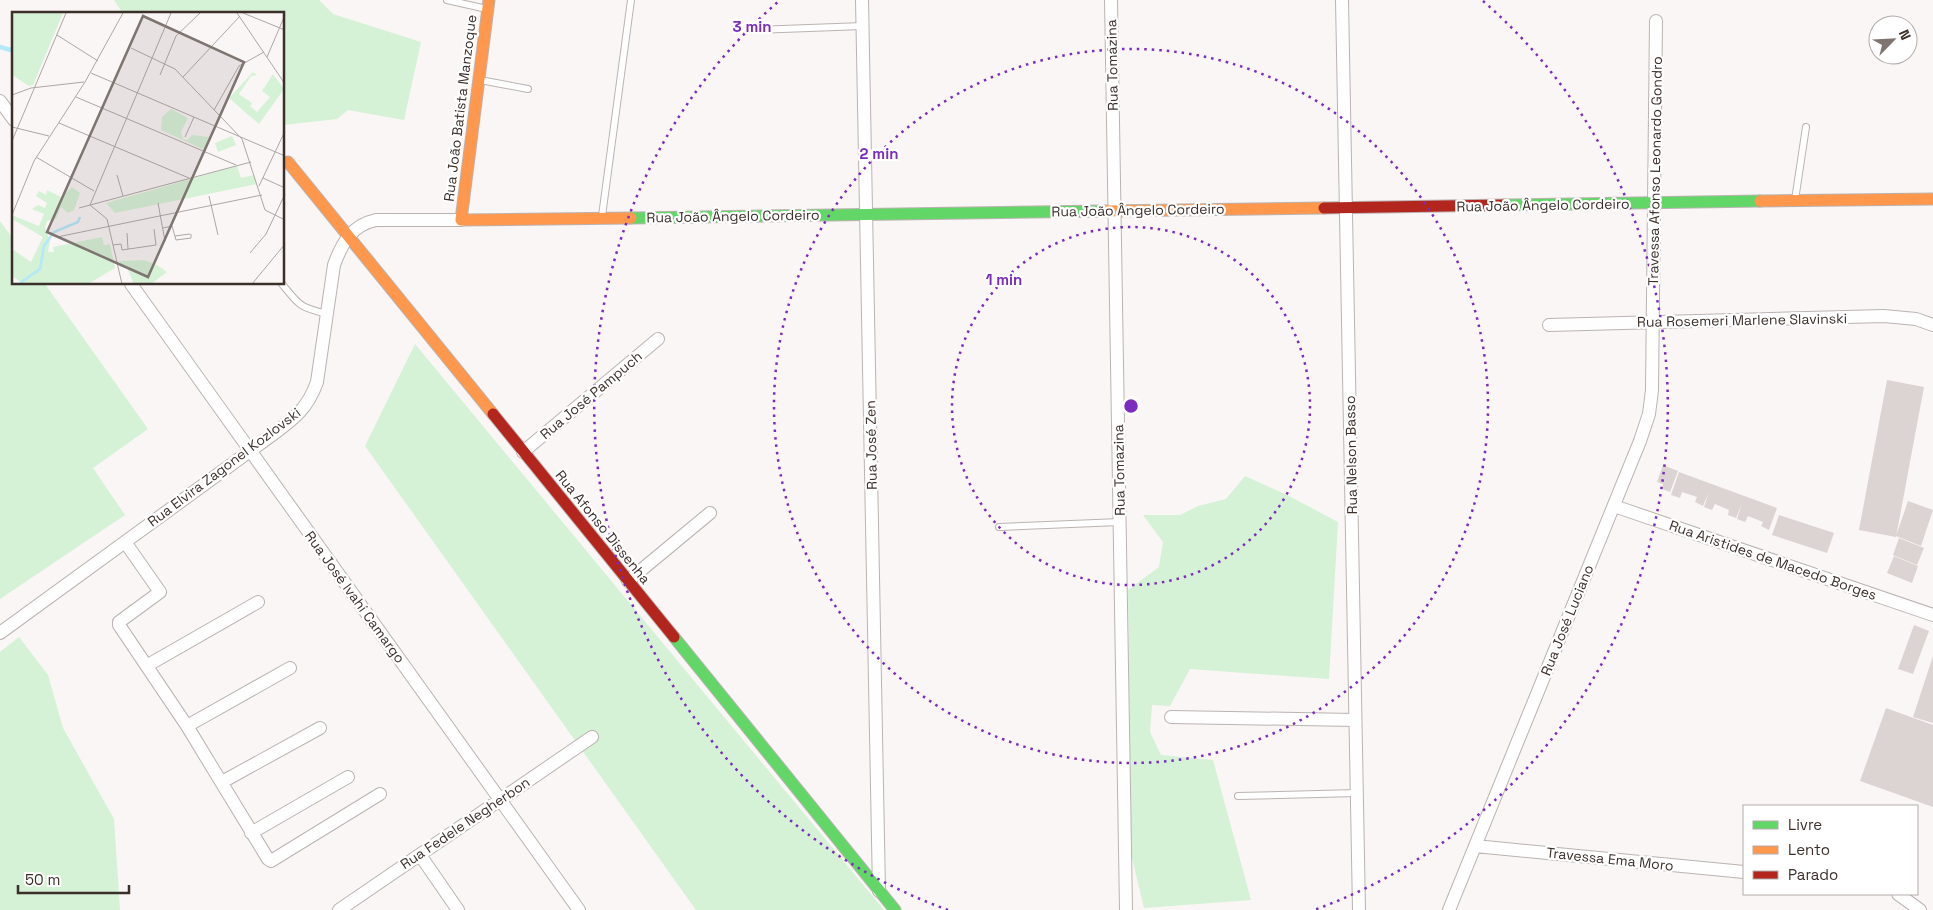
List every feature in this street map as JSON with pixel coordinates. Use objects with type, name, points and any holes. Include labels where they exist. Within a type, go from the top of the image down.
[{"type":"street","name":"Rua José Zen","points":[[862,0],[879,890]]},
{"type":"street","name":"Rua Tomazina","points":[[1110,0],[1126,910]]},
{"type":"street","name":"Rua Nelson Basso","points":[[1342,0],[1359,910]]},
{"type":"street","name":"Rua João Batista Manzoque","points":[[461,220],[488,5]]},
{"type":"street","name":"Travessa Afonso Leonardo Gondro","points":[[1653,322],[1656,21]]},
{"type":"street","points":[[0,101],[12,117]]},
{"type":"street","name":"Rua Afonso Dissenha","points":[[288,162],[895,910]]},
{"type":"street","name":"Rua João Ângelo Cordeiro","points":[[348,236],[365,222],[376,220],[1933,199]]},
{"type":"street","name":"Rua Elvira Zagonel Kozlovski","points":[[0,632],[292,420],[312,396],[317,382],[334,265],[348,236]]},
{"type":"street","name":"Rua José Ivahí Camargo","points":[[132,285],[579,910]]},
{"type":"street","name":"Rua Rosemeri Marlene Slavinski","points":[[1549,324],[1884,316],[1916,319],[1933,325]]},
{"type":"street","name":"Rua José Luciano","points":[[1449,910],[1614,506],[1649,414],[1652,390],[1653,322]]},
{"type":"street","name":"Rua José Pampuch","points":[[523,452],[658,339]]},
{"type":"street","name":"Rua Aristides de Macedo Borges","points":[[1614,506],[1933,615]]},
{"type":"street","points":[[628,581],[710,513]]},
{"type":"street","points":[[125,542],[160,592],[119,622],[187,726],[251,833],[271,861],[380,794]]},
{"type":"street","points":[[148,665],[258,602]]},
{"type":"street","points":[[187,726],[290,668]]},
{"type":"street","points":[[1171,717],[1356,720]]},
{"type":"street","points":[[222,782],[320,728]]},
{"type":"street","name":"Rua Fedele Negherbon","points":[[339,910],[592,737]]},
{"type":"street","points":[[251,833],[348,777]]},
{"type":"street","name":"Travessa Ema Moro","points":[[1475,846],[1743,872]]},
{"type":"street","points":[[420,855],[458,910]]},
{"type":"street","points":[[1899,895],[1920,910]]},
{"type":"lane","points":[[447,0],[488,5]]},
{"type":"lane","points":[[601,218],[631,0]]},
{"type":"lane","points":[[753,30],[863,26]]},
{"type":"lane","points":[[478,80],[528,89]]},
{"type":"lane","points":[[1795,201],[1806,127]]},
{"type":"lane","points":[[283,285],[298,304],[327,314]]},
{"type":"lane","points":[[999,527],[1120,522]]},
{"type":"lane","points":[[1238,796],[1357,793]]},
{"type":"green space","points":[[114,0],[319,0],[333,14],[421,42],[404,120],[348,110],[337,119],[285,125],[285,12],[122,12]]},
{"type":"green space","points":[[0,221],[12,237],[12,285],[46,285],[148,429],[93,468],[125,515],[0,599]]},
{"type":"green space","points":[[415,344],[884,910],[696,910],[365,446]]},
{"type":"green space","points":[[1245,476],[1289,496],[1338,522],[1329,679],[1190,669],[1170,706],[1152,705],[1150,732],[1161,755],[1213,760],[1251,900],[1144,908],[1131,854],[1128,590],[1159,567],[1163,542],[1143,515],[1180,515],[1198,506],[1226,499]]},
{"type":"green space","points":[[19,637],[48,675],[63,728],[114,819],[120,910],[0,910],[0,652]]},
{"type":"building","points":[[1887,380],[1924,387],[1896,537],[1859,530]]},
{"type":"building","points":[[1663,465],[1678,471],[1670,492],[1662,489],[1663,484],[1657,482]]},
{"type":"building","points":[[1679,472],[1777,508],[1769,530],[1761,526],[1763,522],[1748,516],[1745,522],[1737,519],[1742,503],[1736,518],[1728,515],[1729,510],[1715,504],[1712,510],[1704,507],[1709,492],[1703,506],[1695,502],[1697,497],[1682,492],[1680,498],[1671,495]]},
{"type":"building","points":[[1908,501],[1933,510],[1921,546],[1896,536]]},
{"type":"building","points":[[1779,515],[1834,533],[1827,553],[1772,535]]},
{"type":"building","points":[[1899,538],[1924,548],[1917,565],[1893,555]]},
{"type":"building","points":[[1894,556],[1918,566],[1912,583],[1887,573]]},
{"type":"building","points":[[1914,625],[1929,631],[1913,674],[1898,669]]},
{"type":"building","points":[[1933,656],[1933,723],[1913,717]]},
{"type":"building","points":[[1886,708],[1933,725],[1933,807],[1860,781]]},
{"type":"waterway","points":[[0,47],[12,50]]},
{"type":"traffic: fast","points":[[1504,205],[1760,201]]},
{"type":"traffic: fast","points":[[631,218],[1104,211]]},
{"type":"traffic: fast","points":[[674,637],[895,910]]},
{"type":"traffic: slow","points":[[489,0],[461,220],[631,218]]},
{"type":"traffic: slow","points":[[288,162],[493,414]]},
{"type":"traffic: slow","points":[[1760,201],[1933,199]]},
{"type":"traffic: slow","points":[[1104,211],[1324,208]]},
{"type":"traffic: jam","points":[[1324,208],[1504,205]]},
{"type":"traffic: jam","points":[[493,414],[674,637]]}]
